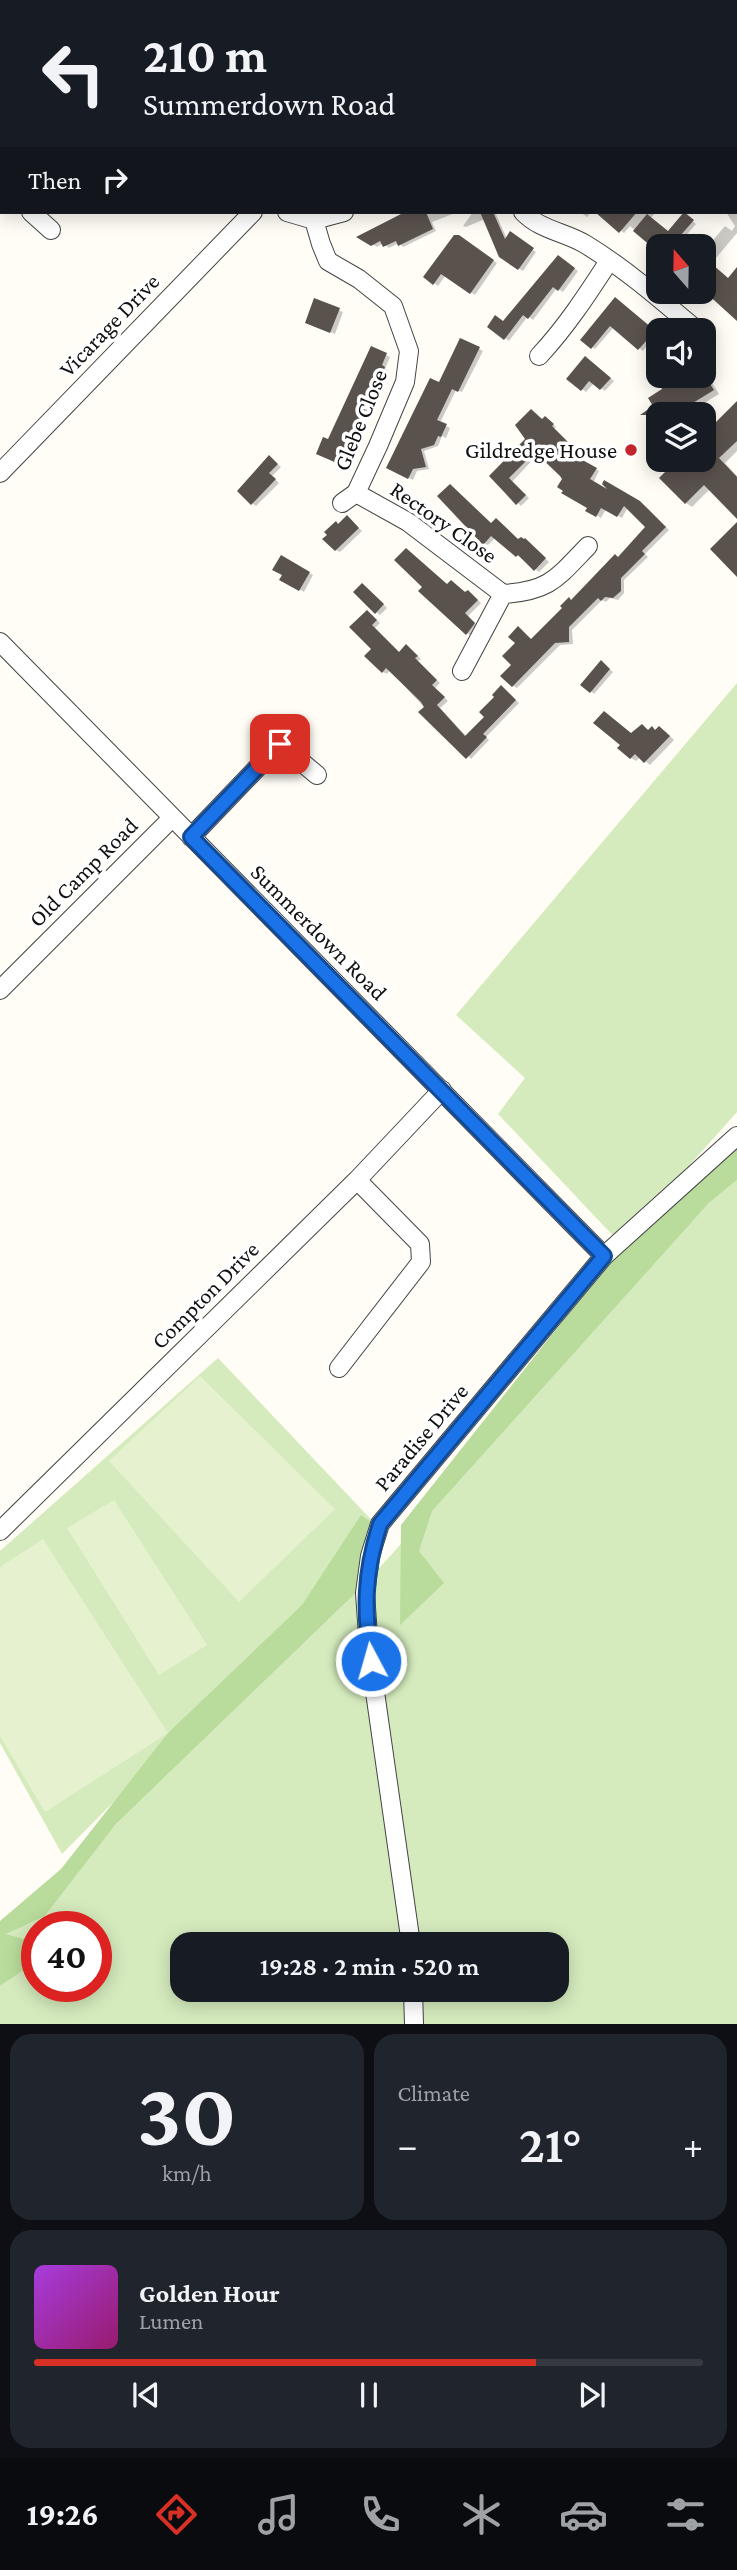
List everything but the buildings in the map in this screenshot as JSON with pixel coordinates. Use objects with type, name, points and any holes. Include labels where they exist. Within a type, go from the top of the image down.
[{"type":"street","points":[[33,214],[51,230]]},
{"type":"street","name":"Vicarage Drive","points":[[0,473],[251,214]]},
{"type":"street","points":[[294,214],[314,220],[336,214]]},
{"type":"street","points":[[525,214],[532,221],[584,244],[646,284]]},
{"type":"street","name":"Glebe Close","points":[[314,220],[328,261],[359,279],[393,306],[409,351],[405,382],[349,498]]},
{"type":"street","points":[[539,356],[557,337],[609,261]]},
{"type":"street","points":[[674,304],[686,318]]},
{"type":"street","name":"Rectory Close","points":[[349,498],[408,522],[503,594],[528,592],[553,582],[588,545]]},
{"type":"street","name":"Rectory Close","points":[[462,671],[503,594]]},
{"type":"street","name":"Summerdown Road","points":[[0,642],[604,1256]]},
{"type":"street","points":[[191,837],[280,744],[317,775]]},
{"type":"street","name":"Old Camp Road","points":[[0,990],[172,818]]},
{"type":"street","name":"Compton Drive","points":[[0,1531],[357,1180],[442,1090]]},
{"type":"street","name":"Paradise Drive","points":[[409,1932],[369,1650],[365,1593],[370,1556],[380,1524],[604,1256],[737,1136]]},
{"type":"street","points":[[339,1367],[421,1262],[421,1244],[357,1180]]},
{"type":"street","points":[[413,2002],[414,2024]]},
{"type":"green space","points":[[737,683],[737,1112],[620,1243],[498,1114],[525,1078],[456,1015]]},
{"type":"green space","points":[[737,1149],[737,1180],[709,1203],[432,1511],[419,1551],[444,1583],[400,1625],[401,1525],[615,1255]]},
{"type":"green space","points":[[737,1180],[737,2024],[0,2024],[0,1986],[21,1972],[21,2002],[112,2002],[112,1911],[49,1911],[116,1824],[362,1587],[709,1203]]},
{"type":"green space","points":[[218,1358],[382,1531],[62,1854],[0,1743],[0,1551]]},
{"type":"green space","points":[[200,1376],[335,1509],[239,1602],[109,1461]]},
{"type":"green space","points":[[114,1500],[207,1645],[159,1675],[67,1528]]},
{"type":"green space","points":[[361,1515],[371,1522],[362,1587],[116,1824],[49,1911],[21,1911],[21,1927],[6,1934],[21,1938],[21,1972],[0,1986],[0,1921],[61,1869],[168,1733],[302,1605]]},
{"type":"green space","points":[[43,1539],[168,1733],[45,1812],[0,1736],[0,1567]]},
{"type":"green space","points":[[21,1927],[21,1938],[5,1934]]},
{"type":"place","name":"Gildredge House","points":[[631,450]]},
{"type":"route","points":[[280,744],[191,837],[604,1256],[380,1524],[370,1556],[365,1593],[371,1661]]}]
